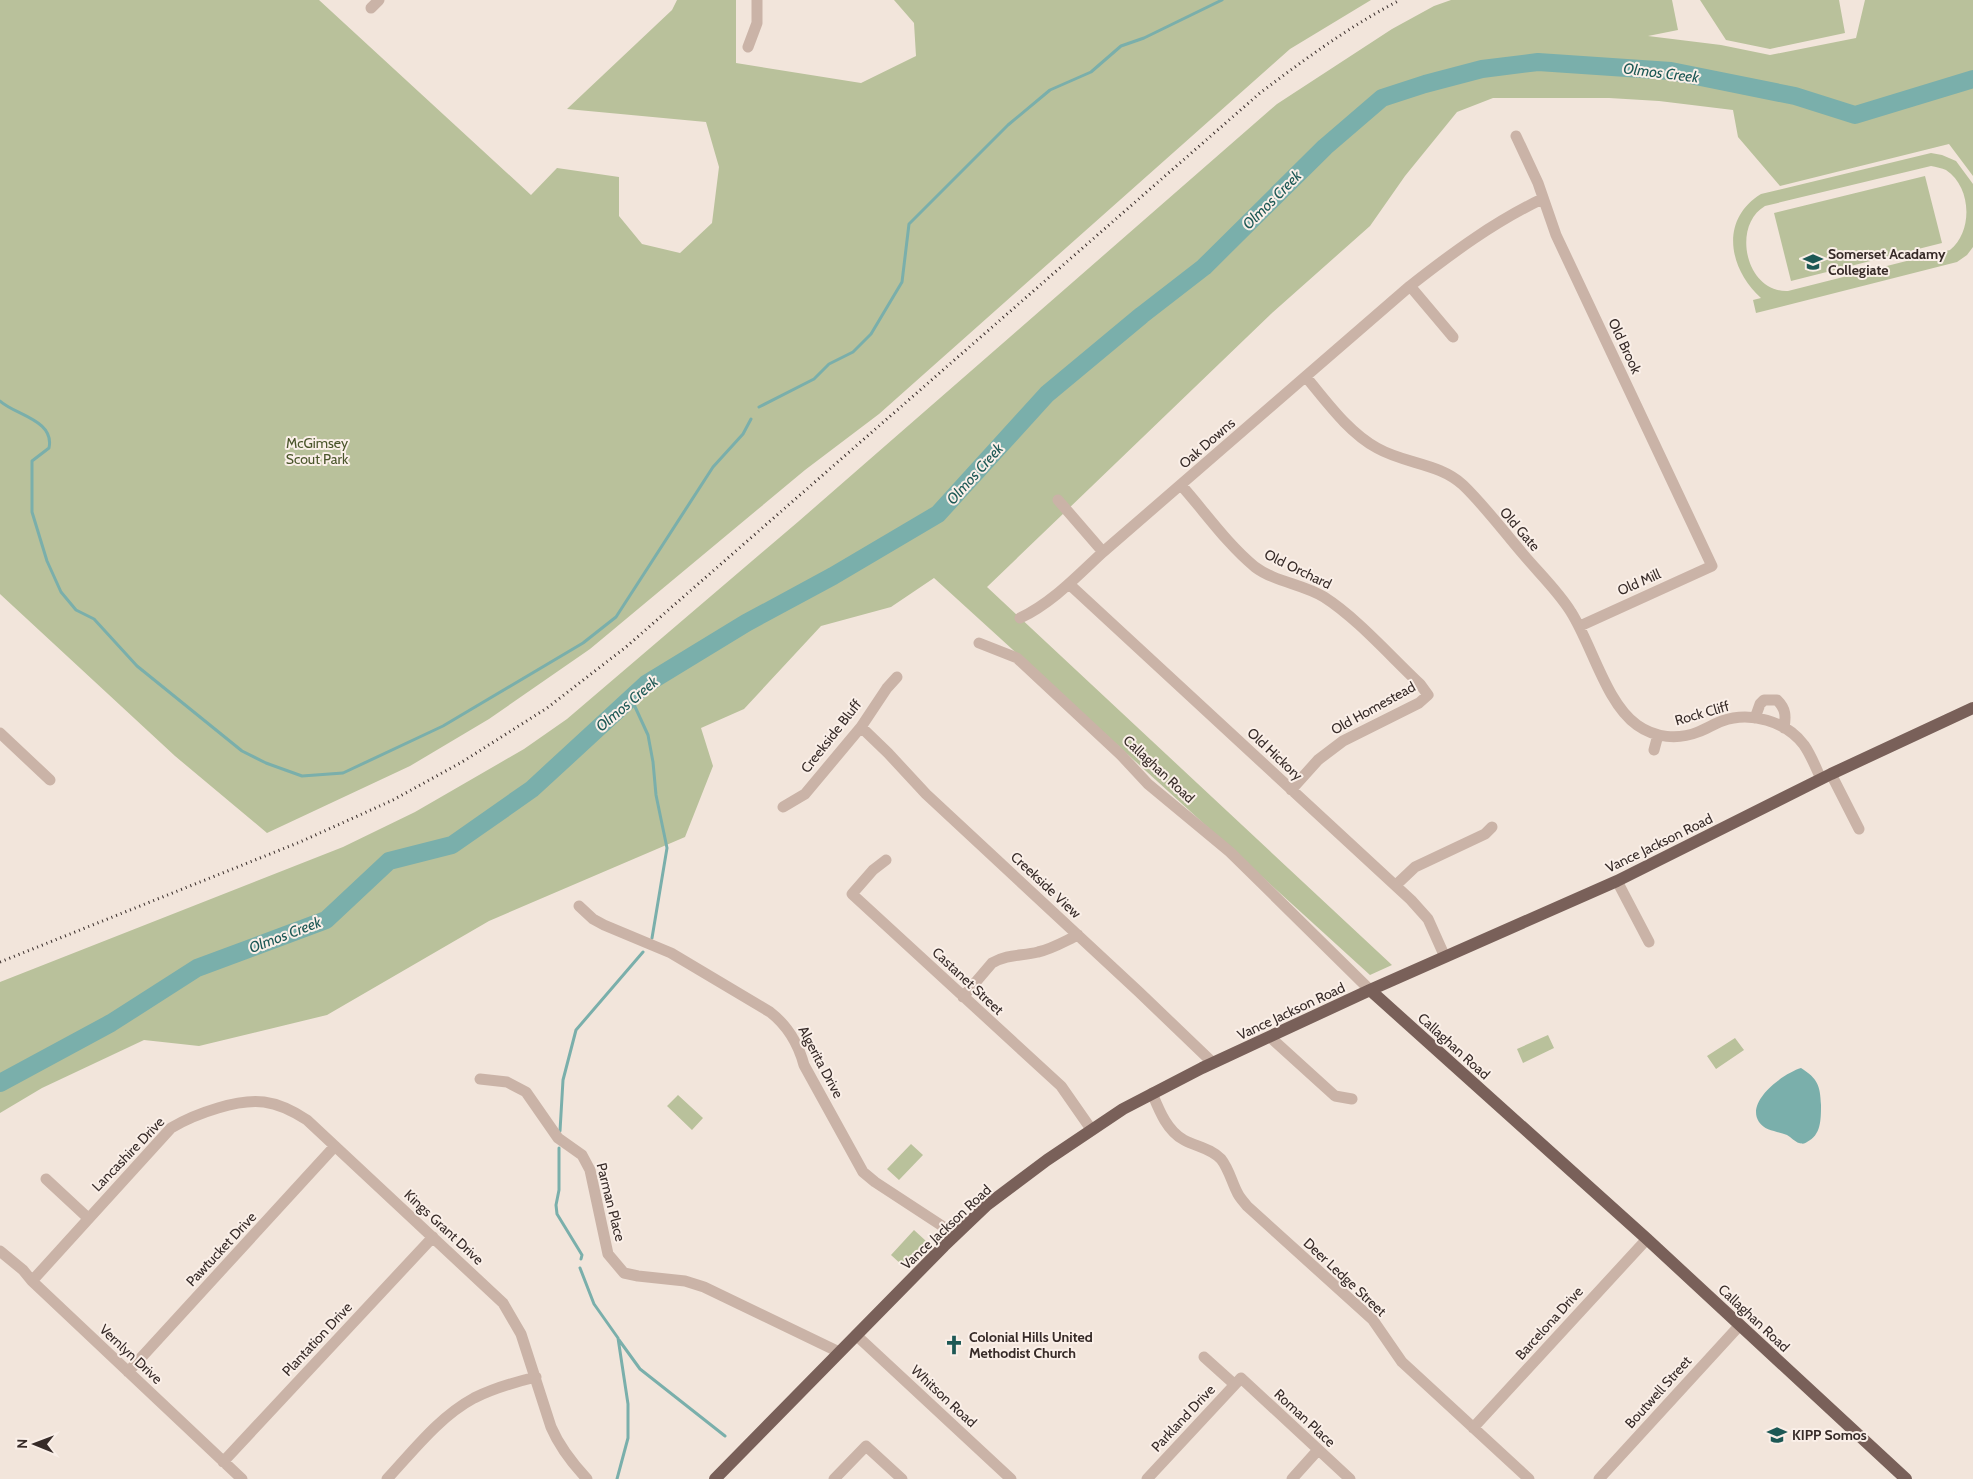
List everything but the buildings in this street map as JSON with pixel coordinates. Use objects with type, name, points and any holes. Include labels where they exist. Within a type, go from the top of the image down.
[{"type":"main road","name":"Vance Jackson Road","points":[[715,1479],[987,1205],[1091,1129],[1152,1093],[1213,1063],[1370,990],[1617,880],[1826,776],[1973,708]]},
{"type":"main road","name":"Callaghan Road","points":[[1370,990],[1647,1239],[1906,1479]]},
{"type":"street","points":[[748,47],[757,23],[757,0]]},
{"type":"street","name":"Old Brook","points":[[1516,136],[1538,183],[1542,199],[1560,244],[1712,566]]},
{"type":"street","name":"Oak Downs","points":[[1020,618],[1035,611],[1069,584],[1103,552],[1410,286],[1486,229],[1542,199]]},
{"type":"street","points":[[1410,286],[1453,337]]},
{"type":"street","name":"Old Gate","points":[[1306,377],[1344,422],[1366,442],[1389,454],[1435,468],[1464,486],[1570,610],[1580,626],[1619,707],[1626,717],[1638,726],[1658,736]]},
{"type":"street","name":"Old Orchard","points":[[1181,485],[1243,556],[1257,568],[1268,575],[1312,591],[1332,602],[1420,684],[1428,695]]},
{"type":"street","points":[[1058,500],[1103,552]]},
{"type":"street","name":"Old Mill","points":[[1580,626],[1712,566]]},
{"type":"street","name":"Old Hickory","points":[[1069,584],[1416,904],[1428,919],[1445,957]]},
{"type":"street","name":"Callaghan Road","points":[[980,643],[1018,658],[1121,754],[1148,784],[1230,852],[1370,990]]},
{"type":"street","name":"Creekside Bluff","points":[[783,807],[805,794],[861,727],[878,700],[897,677]]},
{"type":"street","name":"Old Homestead","points":[[1291,790],[1318,760],[1330,750],[1343,741],[1419,704],[1428,695]]},
{"type":"street","points":[[1754,718],[1760,704],[1764,700],[1776,700],[1784,709],[1786,716],[1784,728]]},
{"type":"street","name":"Rock Cliff","points":[[1658,736],[1683,736],[1697,733],[1736,717],[1765,719],[1784,728],[1802,743],[1826,776],[1859,829]]},
{"type":"street","name":"Creekside View","points":[[861,727],[926,794],[1213,1063]]},
{"type":"street","points":[[0,733],[50,780]]},
{"type":"street","points":[[1654,750],[1658,736]]},
{"type":"street","points":[[1396,885],[1414,867],[1485,834],[1492,828]]},
{"type":"street","name":"Castanet Street","points":[[886,860],[872,870],[852,894],[1061,1086],[1091,1129]]},
{"type":"street","points":[[1617,880],[1649,942]]},
{"type":"street","name":"Algerita Drive","points":[[579,906],[593,919],[604,925],[671,953],[687,962],[770,1012],[781,1021],[800,1049],[804,1065],[863,1172],[875,1182],[956,1235]]},
{"type":"street","points":[[963,997],[992,963],[998,959],[1020,953],[1039,952],[1078,935]]},
{"type":"street","points":[[1270,1037],[1335,1096],[1352,1099]]},
{"type":"street","name":"Parman Place","points":[[480,1079],[507,1082],[526,1092],[558,1138],[582,1155],[590,1170],[608,1254],[614,1264],[624,1273],[685,1281],[704,1287],[839,1352]]},
{"type":"street","name":"Deer Ledge Street","points":[[1152,1093],[1162,1115],[1172,1130],[1184,1140],[1209,1150],[1219,1158],[1226,1168],[1238,1194],[1247,1206],[1372,1320],[1402,1362],[1529,1479]]},
{"type":"street","name":"Kings Grant Drive","points":[[194,1116],[242,1102],[268,1102],[292,1110],[307,1120],[495,1295],[510,1313],[521,1334],[556,1440],[587,1479]]},
{"type":"street","name":"Lancashire Drive","points":[[32,1281],[171,1128],[194,1116]]},
{"type":"street","name":"Pawtucket Drive","points":[[128,1372],[335,1146]]},
{"type":"street","points":[[46,1179],[88,1218]]},
{"type":"street","name":"Plantation Drive","points":[[224,1462],[433,1237]]},
{"type":"street","name":"Barcelona Drive","points":[[1474,1428],[1647,1239]]},
{"type":"street","name":"Vernlyn Drive","points":[[0,1251],[23,1270],[32,1281],[242,1479]]},
{"type":"street","name":"Boutwell Street","points":[[1599,1479],[1740,1325]]},
{"type":"street","name":"Whitson Road","points":[[856,1335],[1011,1479]]},
{"type":"street","name":"Roman Place","points":[[1204,1357],[1238,1381],[1350,1479]]},
{"type":"street","points":[[387,1479],[432,1431],[453,1412],[494,1389],[536,1377]]},
{"type":"street","name":"Parkland Drive","points":[[1147,1479],[1238,1381]]},
{"type":"street","points":[[834,1479],[866,1446],[902,1479]]},
{"type":"street","points":[[1292,1479],[1318,1450]]},
{"type":"green space","name":"McGimsey Scout Park","points":[[0,0],[319,0],[531,195],[557,168],[619,177],[619,216],[642,244],[680,253],[712,223],[719,167],[706,122],[567,109],[672,10],[677,0],[736,0],[736,63],[861,83],[916,56],[914,23],[894,0],[1371,0],[1290,49],[879,414],[805,470],[590,649],[489,719],[410,766],[267,833],[175,756],[0,594]]},
{"type":"green space","points":[[1451,0],[1672,0],[1678,30],[1648,36],[1721,45],[1770,55],[1856,38],[1865,0],[1973,0],[1973,176],[1949,144],[1780,186],[1738,137],[1733,110],[1659,101],[1609,98],[1493,98],[1457,112],[1405,176],[1370,226],[1272,313],[987,587],[1392,965],[1370,975],[934,578],[891,607],[821,626],[744,709],[701,728],[713,766],[685,837],[489,921],[327,1015],[199,1046],[144,1040],[42,1088],[0,1113],[0,982],[343,847],[415,812],[524,749],[567,719],[799,521],[1277,104],[1392,29],[1434,6]]},
{"type":"green space","points":[[1700,0],[1839,0],[1845,33],[1770,49],[1726,40]]},
{"type":"green space","points":[[1931,153],[1942,155],[1956,161],[1973,184],[1973,247],[1967,255],[1957,262],[1756,313],[1753,300],[1761,298],[1742,273],[1733,245],[1734,231],[1739,217],[1748,205],[1761,194]],"holes":[[[1931,166],[1946,170],[1955,178],[1965,198],[1966,221],[1963,232],[1950,250],[1788,291],[1774,289],[1762,281],[1753,270],[1748,257],[1746,242],[1748,228],[1755,215],[1765,206]]]},
{"type":"green space","points":[[1925,176],[1942,243],[1791,281],[1774,213]]},
{"type":"green space","points":[[1548,1035],[1554,1048],[1523,1063],[1517,1049]]},
{"type":"green space","points":[[1735,1038],[1744,1050],[1716,1069],[1707,1056]]},
{"type":"green space","points":[[678,1095],[703,1118],[692,1130],[667,1106]]},
{"type":"green space","points":[[911,1144],[923,1155],[899,1180],[887,1169]]},
{"type":"green space","points":[[914,1230],[926,1241],[903,1266],[891,1255]]},
{"type":"water","points":[[1801,1068],[1815,1079],[1819,1087],[1821,1105],[1818,1131],[1812,1139],[1802,1144],[1787,1135],[1764,1127],[1759,1122],[1756,1114],[1757,1105],[1768,1089],[1785,1076]]},
{"type":"waterway","points":[[759,407],[814,379],[829,364],[853,352],[871,334],[902,282],[909,224],[1008,125],[1050,90],[1091,72],[1121,46],[1144,38],[1222,0]]},
{"type":"waterway","name":"Olmos Creek","points":[[0,1083],[111,1023],[197,968],[326,920],[389,861],[452,845],[532,789],[646,684],[746,623],[833,576],[938,514],[1047,394],[1142,315],[1204,267],[1325,147],[1382,98],[1482,69],[1538,62],[1671,71],[1795,96],[1855,115],[1973,79]]},
{"type":"waterway","points":[[0,401],[40,425],[46,431],[49,439],[49,448],[32,461],[32,512],[47,561],[61,592],[76,610],[94,619],[137,666],[242,751],[266,763],[302,776],[343,773],[443,726],[583,643],[616,617],[713,467],[743,434],[751,419]]},
{"type":"waterway","points":[[631,698],[648,735],[656,795],[667,848],[652,938]]},
{"type":"waterway","points":[[560,1131],[563,1080],[576,1030],[643,952]]},
{"type":"waterway","points":[[559,1148],[557,1214],[582,1255],[581,1259]]},
{"type":"waterway","points":[[580,1268],[594,1304],[618,1338],[628,1404],[628,1438],[617,1479]]},
{"type":"waterway","points":[[619,1340],[640,1369],[725,1436]]},
{"type":"railway","points":[[0,962],[300,842],[393,800],[462,762],[547,708],[626,647],[1260,93],[1311,55],[1400,0]]},
{"type":"place","name":"Somerset Acadamy Collegiate","points":[[1813,262]]},
{"type":"place","name":"Colonial Hills United Methodist Church","points":[[954,1345]]},
{"type":"place","name":"KIPP Somos","points":[[1777,1435]]}]
